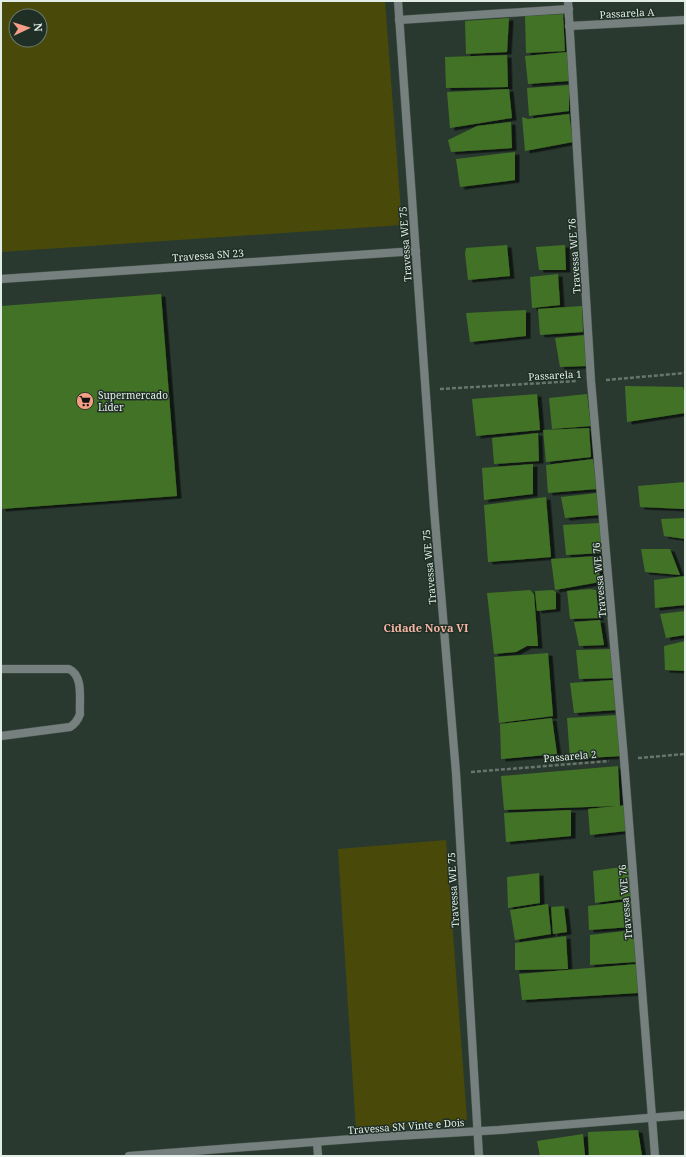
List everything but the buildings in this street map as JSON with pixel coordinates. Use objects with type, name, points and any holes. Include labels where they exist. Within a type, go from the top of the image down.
[{"type":"street","name":"Travessa WE 75","points":[[398,1],[425,390],[456,773],[479,1156]]},
{"type":"street","points":[[399,20],[568,5]]},
{"type":"street","name":"Travessa WE 76","points":[[568,5],[591,381],[624,759],[655,1156]]},
{"type":"street","name":"Passarela A","points":[[569,26],[685,20]]},
{"type":"street","name":"Travessa SN 23","points":[[1,279],[416,251]]},
{"type":"street","points":[[1,669],[72,670],[75,672],[79,680],[80,714],[74,725],[70,727],[1,736]]},
{"type":"street","name":"Travessa SN Vinte e Dois","points":[[129,1156],[685,1115]]},
{"type":"street","points":[[317,1142],[318,1156]]},
{"type":"path","name":"Passarela 1","points":[[425,390],[591,381],[685,374]]},
{"type":"path","name":"Passarela 2","points":[[456,773],[685,754]]},
{"type":"shaded area","points":[[1,1],[385,1],[402,225],[1,252]]},
{"type":"shaded area","points":[[446,840],[467,1120],[356,1131],[338,849]]},
{"type":"place","name":"Supermercado Líder","points":[[85,401]]},
{"type":"district","name":"Cidade Nova VI","points":[[426,627]]}]
